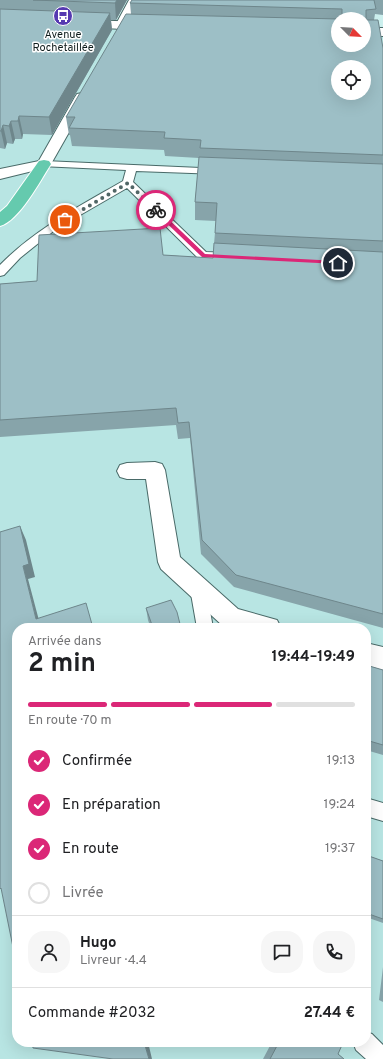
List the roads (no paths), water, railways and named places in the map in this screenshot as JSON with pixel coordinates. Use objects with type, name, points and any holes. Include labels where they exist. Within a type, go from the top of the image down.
[{"type":"highway","points":[[0,221],[13,209],[44,164]]},
{"type":"street","points":[[116,39],[135,0]]},
{"type":"street","points":[[71,24],[161,27]]},
{"type":"street","points":[[371,32],[383,32]]},
{"type":"street","points":[[0,174],[44,164],[91,82]]},
{"type":"street","points":[[127,471],[154,470],[169,562],[231,618],[250,623]]},
{"type":"street","points":[[371,655],[383,659]]},
{"type":"lane","points":[[44,164],[226,171]]},
{"type":"lane","points":[[0,272],[16,256],[52,227],[128,183],[132,168]]},
{"type":"lane","points":[[128,183],[203,256],[242,258]]},
{"type":"lane","points":[[198,588],[204,623]]},
{"type":"lane","points":[[371,808],[383,812]]},
{"type":"lane","points":[[369,1047],[382,1059]]},
{"type":"place","name":"Avenue Rochetaillée","points":[[63,16]]}]
